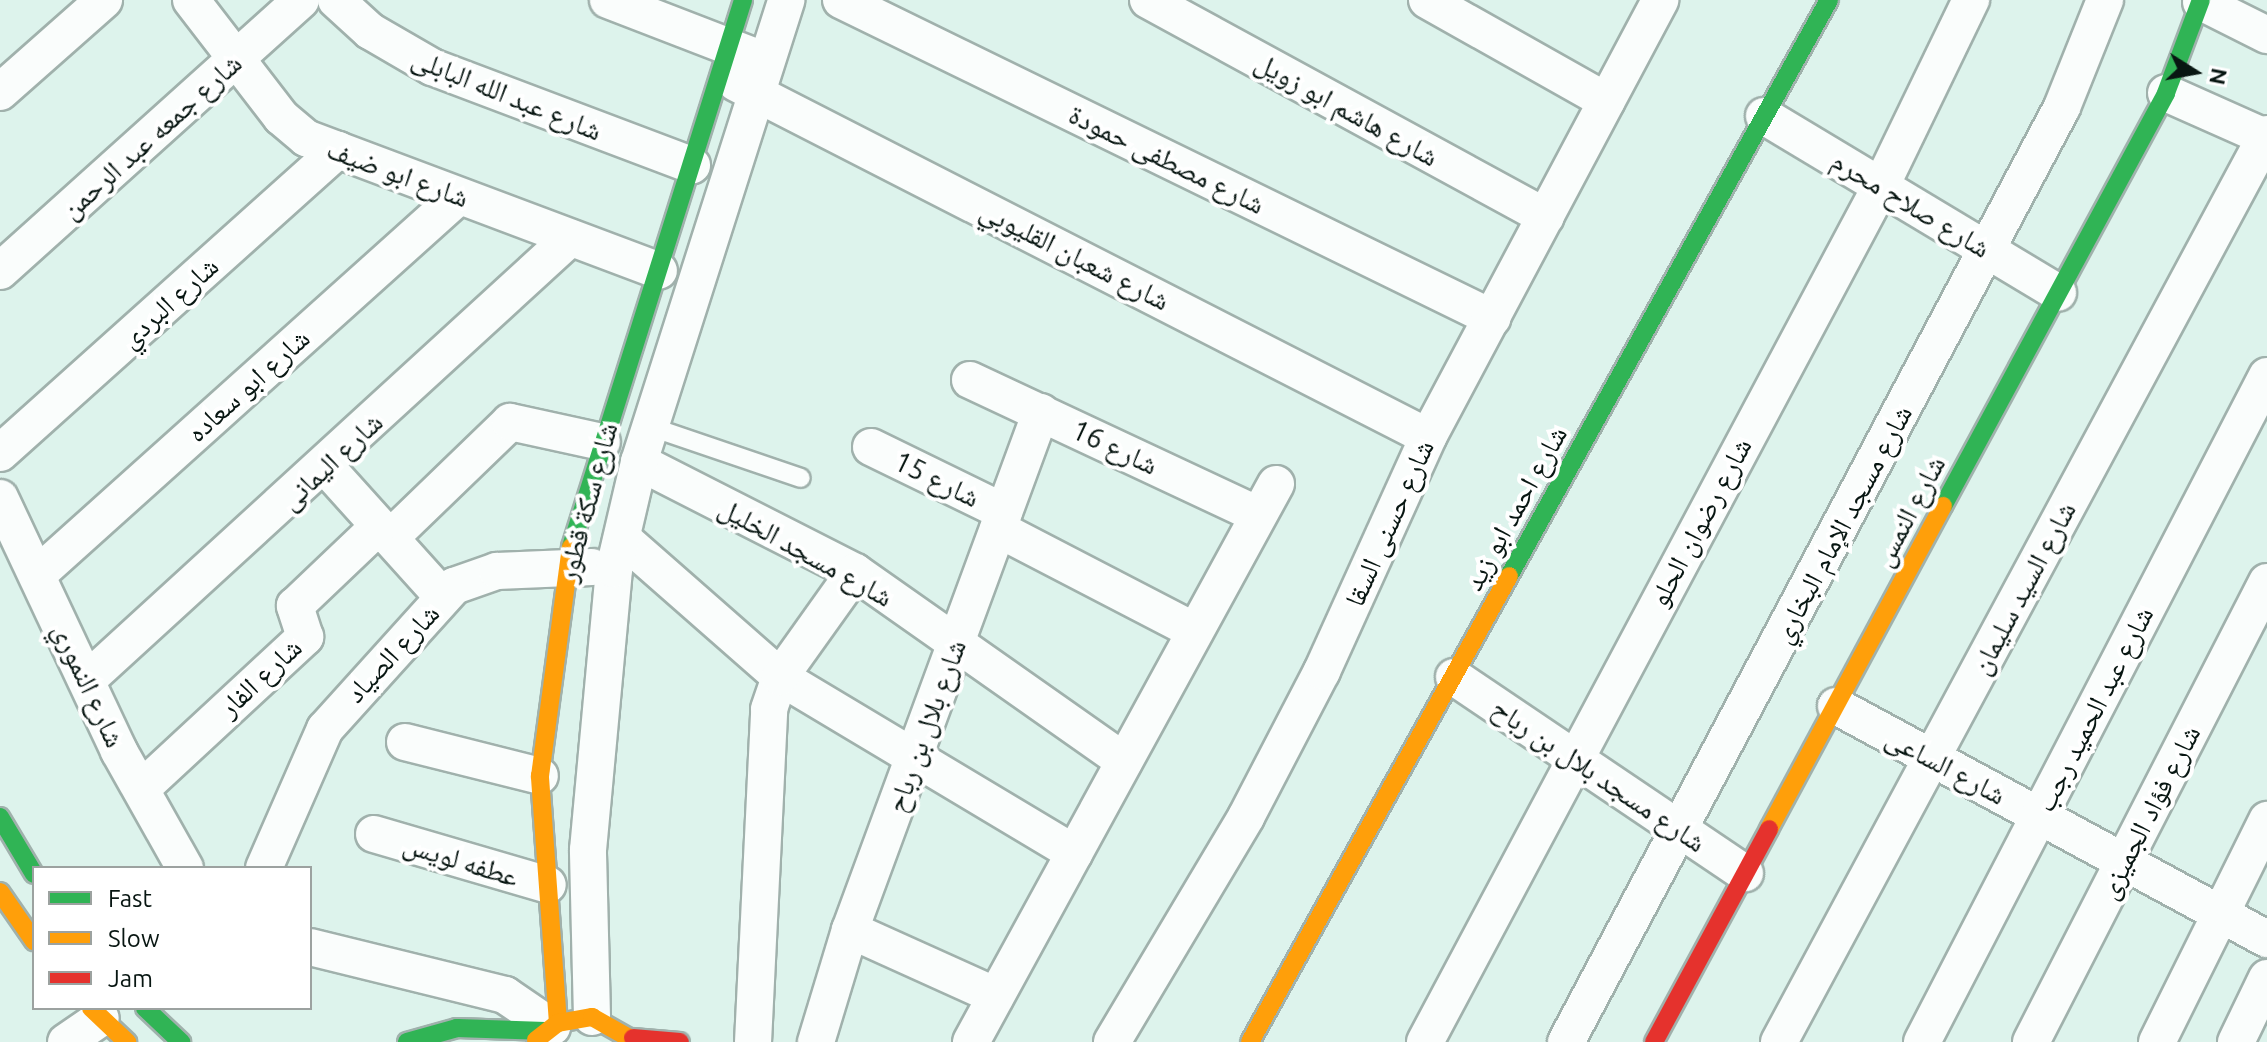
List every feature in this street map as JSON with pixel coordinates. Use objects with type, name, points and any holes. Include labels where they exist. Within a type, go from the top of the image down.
[{"type":"street","points":[[0,92],[104,0]]},
{"type":"street","name":"شارع ابو ضيف","points":[[191,0],[294,129],[338,150],[659,271]]},
{"type":"street","name":"شارع جمعه عبد الرحمن","points":[[0,271],[301,0]]},
{"type":"street","name":"شارع عبد الله البابلى","points":[[336,0],[370,31],[432,67],[692,165]]},
{"type":"street","name":"شارع شعبان القليوبي","points":[[608,0],[724,62],[761,76],[1428,437]]},
{"type":"street","name":"شارع سكة قطور","points":[[556,1028],[540,776],[566,565],[602,442],[743,0]]},
{"type":"street","name":"شارع سكة قطور","points":[[556,1028],[590,821],[618,553],[639,462],[786,0]]},
{"type":"street","name":"شارع مصطفى حمودة","points":[[841,0],[1492,318]]},
{"type":"street","name":"شارع هاشم ابو زويل","points":[[1148,0],[1546,217]]},
{"type":"street","points":[[1427,0],[1606,101]]},
{"type":"street","name":"شارع حسنى السقا","points":[[1112,1042],[1260,791],[1428,437],[1660,0]]},
{"type":"street","name":"شارع احمد ابو زيد","points":[[1250,1042],[1829,0]]},
{"type":"street","name":"شارع رضوان الحلو","points":[[1425,1042],[1573,757],[1881,186],[1971,0]]},
{"type":"street","name":"شارع مسجد الإمام البخاري","points":[[1566,1042],[2062,107],[2105,0]]},
{"type":"street","points":[[2201,1],[2267,35]]},
{"type":"street","name":"شارع النمس","points":[[1654,1042],[2166,93],[2201,1]]},
{"type":"street","points":[[2166,93],[2266,137]]},
{"type":"street","name":"شارع صلاح محرم","points":[[1764,116],[2058,293]]},
{"type":"street","name":"شارع السيد سليمان","points":[[1779,1042],[2266,137]]},
{"type":"street","name":"شارع البردي","points":[[0,453],[338,150]]},
{"type":"street","name":"شارع ابو سعاده","points":[[37,575],[459,196]]},
{"type":"street","name":"شارع اليمانى","points":[[87,680],[326,467],[570,238]]},
{"type":"street","name":"شارع عبد الحميد رجب","points":[[1922,1042],[2267,376]]},
{"type":"street","name":"شارع 16","points":[[970,380],[1258,515]]},
{"type":"street","name":"شارع بلال بن رباح","points":[[816,1042],[850,930],[1041,412]]},
{"type":"street","name":"شارع الفار","points":[[141,789],[213,700],[260,663],[305,637],[297,603],[385,532],[510,422],[602,442]]},
{"type":"street","name":"شارع 15","points":[[871,447],[1195,631]]},
{"type":"street","name":"شارع مسجد الخليل","points":[[639,462],[855,572],[1124,761]]},
{"type":"street","points":[[326,467],[443,597]]},
{"type":"street","points":[[971,1042],[1276,484]]},
{"type":"street","name":"شارع النموري","points":[[0,498],[141,789],[184,866]]},
{"type":"street","points":[[618,553],[780,677],[1074,853]]},
{"type":"street","name":"شارع الصياد","points":[[265,866],[325,729],[443,597],[482,573],[566,565],[618,553]]},
{"type":"street","points":[[753,1042],[768,721],[780,677],[855,572]]},
{"type":"street","name":"شارع فؤاد الجميزى","points":[[2031,1042],[2267,582]]},
{"type":"street","name":"شارع مسجد بلال بن رباح","points":[[1454,677],[1745,873]]},
{"type":"street","name":"شارع الساعى","points":[[1836,706],[2267,939]]},
{"type":"street","points":[[405,742],[540,776]]},
{"type":"street","points":[[0,817],[32,871]]},
{"type":"street","points":[[2157,1042],[2267,820]]},
{"type":"street","name":"عطفه لويس","points":[[374,834],[548,885]]},
{"type":"street","points":[[2,901],[32,938]]},
{"type":"street","points":[[850,930],[996,996]]},
{"type":"street","points":[[312,947],[505,995],[556,1028]]},
{"type":"street","points":[[2236,1042],[2267,978]]},
{"type":"street","points":[[147,1010],[181,1042]]},
{"type":"street","points":[[66,1042],[96,1013],[127,1042]]},
{"type":"street","points":[[407,1042],[457,1028],[556,1028],[635,1040],[680,1042]]},
{"type":"lane","points":[[651,427],[801,478]]},
{"type":"traffic: fast","points":[[571,547],[743,0]]},
{"type":"traffic: fast","points":[[1509,576],[1829,0]]},
{"type":"traffic: fast","points":[[1943,506],[2166,93],[2201,0]]},
{"type":"traffic: fast","points":[[0,817],[32,871]]},
{"type":"traffic: fast","points":[[147,1010],[181,1042]]},
{"type":"traffic: fast","points":[[407,1042],[457,1028],[545,1031]]},
{"type":"traffic: slow","points":[[1769,829],[1943,506]]},
{"type":"traffic: slow","points":[[558,1023],[540,776],[571,547]]},
{"type":"traffic: slow","points":[[1250,1042],[1509,576]]},
{"type":"traffic: slow","points":[[0,892],[32,938]]},
{"type":"traffic: slow","points":[[93,1010],[127,1042]]},
{"type":"traffic: slow","points":[[536,1040],[558,1023],[592,1017],[636,1042]]},
{"type":"traffic: jam","points":[[1654,1042],[1769,829]]},
{"type":"traffic: jam","points":[[633,1038],[680,1042]]}]
